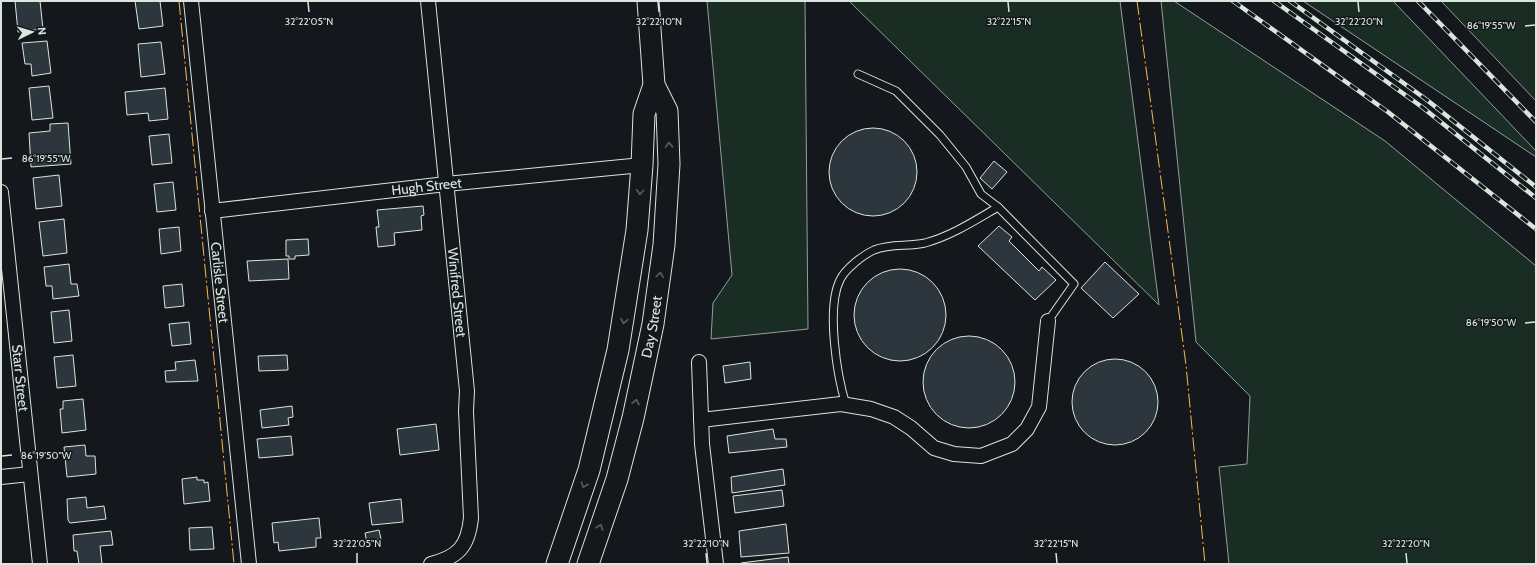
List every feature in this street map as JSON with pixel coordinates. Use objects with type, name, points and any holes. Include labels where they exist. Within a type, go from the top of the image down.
[{"type":"main road","name":"Day Street","points":[[557,564],[589,470],[618,350],[632,270],[642,165],[644,114],[654,85],[648,1]]},
{"type":"main road","name":"Day Street","points":[[592,558],[617,479],[633,418],[645,364],[659,285],[665,238],[669,164],[668,111],[654,85]]},
{"type":"street","name":"Carlisle Street","points":[[191,1],[248,564]]},
{"type":"street","name":"Winifred Street","points":[[428,1],[467,391],[466,411],[471,518],[470,531],[462,549],[455,555],[431,564]]},
{"type":"street","name":"Hugh Street","points":[[212,211],[446,184],[642,165]]},
{"type":"street","name":"Starr Street","points":[[1,192],[40,564]]},
{"type":"street","points":[[701,420],[846,405],[871,409],[894,416],[911,428],[934,448],[954,454],[981,456],[1012,444],[1027,429],[1040,407],[1048,321]]},
{"type":"street","points":[[699,362],[701,420],[716,564]]},
{"type":"street","points":[[1,477],[30,474]]},
{"type":"lane","points":[[858,74],[896,91],[940,135],[966,167],[981,194],[998,207],[1074,284],[1048,321]]},
{"type":"lane","points":[[846,405],[842,394],[836,351],[833,307],[840,279],[858,259],[874,250],[892,244],[923,243],[952,234],[998,207]]},
{"type":"green space","points":[[707,1],[805,1],[808,329],[711,339],[713,303],[732,275]]},
{"type":"green space","points":[[849,1],[1120,1],[1159,305]]},
{"type":"green space","points":[[1161,1],[1174,1],[1385,141],[1536,266],[1536,564],[1229,564],[1219,467],[1247,464],[1250,396],[1196,342]]},
{"type":"green space","points":[[1303,1],[1393,1],[1536,151],[1536,157]]},
{"type":"green space","points":[[1441,1],[1536,1],[1536,101]]},
{"type":"building","points":[[15,1],[40,1],[43,29],[18,32]]},
{"type":"building","points":[[135,1],[160,1],[163,26],[139,29]]},
{"type":"building","points":[[47,41],[51,73],[32,76],[31,64],[25,64],[22,43]]},
{"type":"building","points":[[161,42],[165,74],[141,77],[138,44]]},
{"type":"building","points":[[49,86],[53,118],[32,120],[29,88]]},
{"type":"building","points":[[165,88],[168,119],[149,121],[148,113],[127,115],[125,92]]},
{"type":"building","points":[[68,123],[71,164],[31,167],[29,133],[50,131],[50,124]]},
{"type":"building","points":[[873,128],[890,132],[904,141],[913,155],[917,172],[913,189],[904,203],[890,212],[873,216],[856,212],[842,203],[833,189],[829,172],[833,155],[842,141],[856,132]]},
{"type":"building","points":[[169,134],[172,163],[152,165],[149,136]]},
{"type":"building","points":[[994,161],[1007,172],[992,189],[980,178]]},
{"type":"building","points":[[59,175],[62,206],[36,209],[33,178]]},
{"type":"building","points":[[173,182],[176,210],[157,212],[154,184]]},
{"type":"building","points":[[423,206],[424,215],[421,216],[422,230],[394,233],[395,245],[378,247],[376,227],[379,227],[377,210]]},
{"type":"building","points":[[64,219],[67,253],[43,256],[39,222]]},
{"type":"building","points":[[999,226],[1012,237],[1009,241],[1039,271],[1042,267],[1056,280],[1035,300],[978,246]]},
{"type":"building","points":[[179,227],[181,251],[161,254],[159,229]]},
{"type":"building","points":[[308,239],[309,255],[295,256],[295,259],[289,259],[289,256],[286,256],[286,240]]},
{"type":"building","points":[[288,259],[289,279],[249,281],[247,261]]},
{"type":"building","points":[[1105,262],[1139,294],[1113,318],[1081,288]]},
{"type":"building","points":[[69,264],[71,284],[77,284],[79,296],[53,299],[52,286],[46,286],[44,267]]},
{"type":"building","points":[[900,269],[909,270],[926,277],[938,289],[945,306],[945,324],[938,341],[926,353],[909,360],[900,361],[891,360],[874,353],[862,341],[855,324],[854,315],[855,306],[862,289],[874,277],[891,270]]},
{"type":"building","points":[[182,284],[184,306],[165,308],[163,286]]},
{"type":"building","points":[[69,310],[72,341],[54,343],[51,312]]},
{"type":"building","points":[[189,322],[191,344],[172,346],[169,324]]},
{"type":"building","points":[[969,336],[987,339],[1002,349],[1012,364],[1015,382],[1012,400],[1002,415],[987,425],[969,428],[951,425],[936,415],[926,400],[923,382],[926,364],[936,349],[951,339]]},
{"type":"building","points":[[73,355],[76,386],[57,388],[54,357]]},
{"type":"building","points":[[287,355],[288,370],[259,371],[258,356]]},
{"type":"building","points":[[1115,359],[1131,362],[1139,366],[1151,378],[1155,386],[1158,402],[1155,418],[1151,426],[1139,438],[1131,442],[1115,445],[1099,442],[1091,438],[1079,426],[1075,418],[1072,402],[1075,386],[1079,378],[1091,366],[1099,362]]},
{"type":"building","points":[[195,360],[198,381],[166,382],[165,371],[176,370],[175,362]]},
{"type":"building","points":[[750,362],[751,379],[725,383],[723,366]]},
{"type":"building","points":[[83,399],[86,430],[62,433],[60,409],[63,409],[63,401]]},
{"type":"building","points":[[292,406],[293,417],[288,418],[289,425],[262,428],[260,410]]},
{"type":"building","points":[[436,424],[439,450],[400,455],[397,429]]},
{"type":"building","points":[[773,429],[775,439],[786,439],[787,447],[729,453],[727,436]]},
{"type":"building","points":[[291,436],[293,455],[259,458],[257,439]]},
{"type":"building","points":[[85,445],[86,456],[95,456],[96,474],[67,477],[64,447]]},
{"type":"building","points":[[783,469],[785,485],[732,493],[731,477]]},
{"type":"building","points":[[197,477],[197,480],[204,480],[204,483],[208,482],[210,501],[184,504],[182,479]]},
{"type":"building","points":[[782,490],[784,506],[735,513],[733,496]]},
{"type":"building","points":[[86,497],[87,508],[104,506],[106,519],[70,523],[68,520],[67,499]]},
{"type":"building","points":[[401,499],[403,522],[372,525],[369,503]]},
{"type":"building","points":[[319,518],[321,538],[316,538],[316,547],[279,551],[278,542],[274,543],[272,523]]},
{"type":"building","points":[[786,524],[789,553],[741,557],[739,531]]},
{"type":"building","points":[[212,527],[214,549],[190,550],[189,528]]},
{"type":"building","points":[[379,530],[381,539],[367,543],[365,533]]},
{"type":"building","points":[[111,531],[113,545],[100,546],[102,564],[79,564],[77,551],[74,551],[73,535]]},
{"type":"building","points":[[788,557],[789,564],[741,564],[741,563]]},
{"type":"railway","points":[[1233,1],[1388,112],[1536,229]]},
{"type":"railway","points":[[1274,1],[1422,107],[1536,198]]},
{"type":"railway","points":[[1290,1],[1427,100],[1536,187]]},
{"type":"railway","points":[[1418,1],[1536,122]]},
{"type":"power","points":[[179,1],[234,564]]},
{"type":"power","points":[[1137,1],[1186,365],[1205,564]]}]
